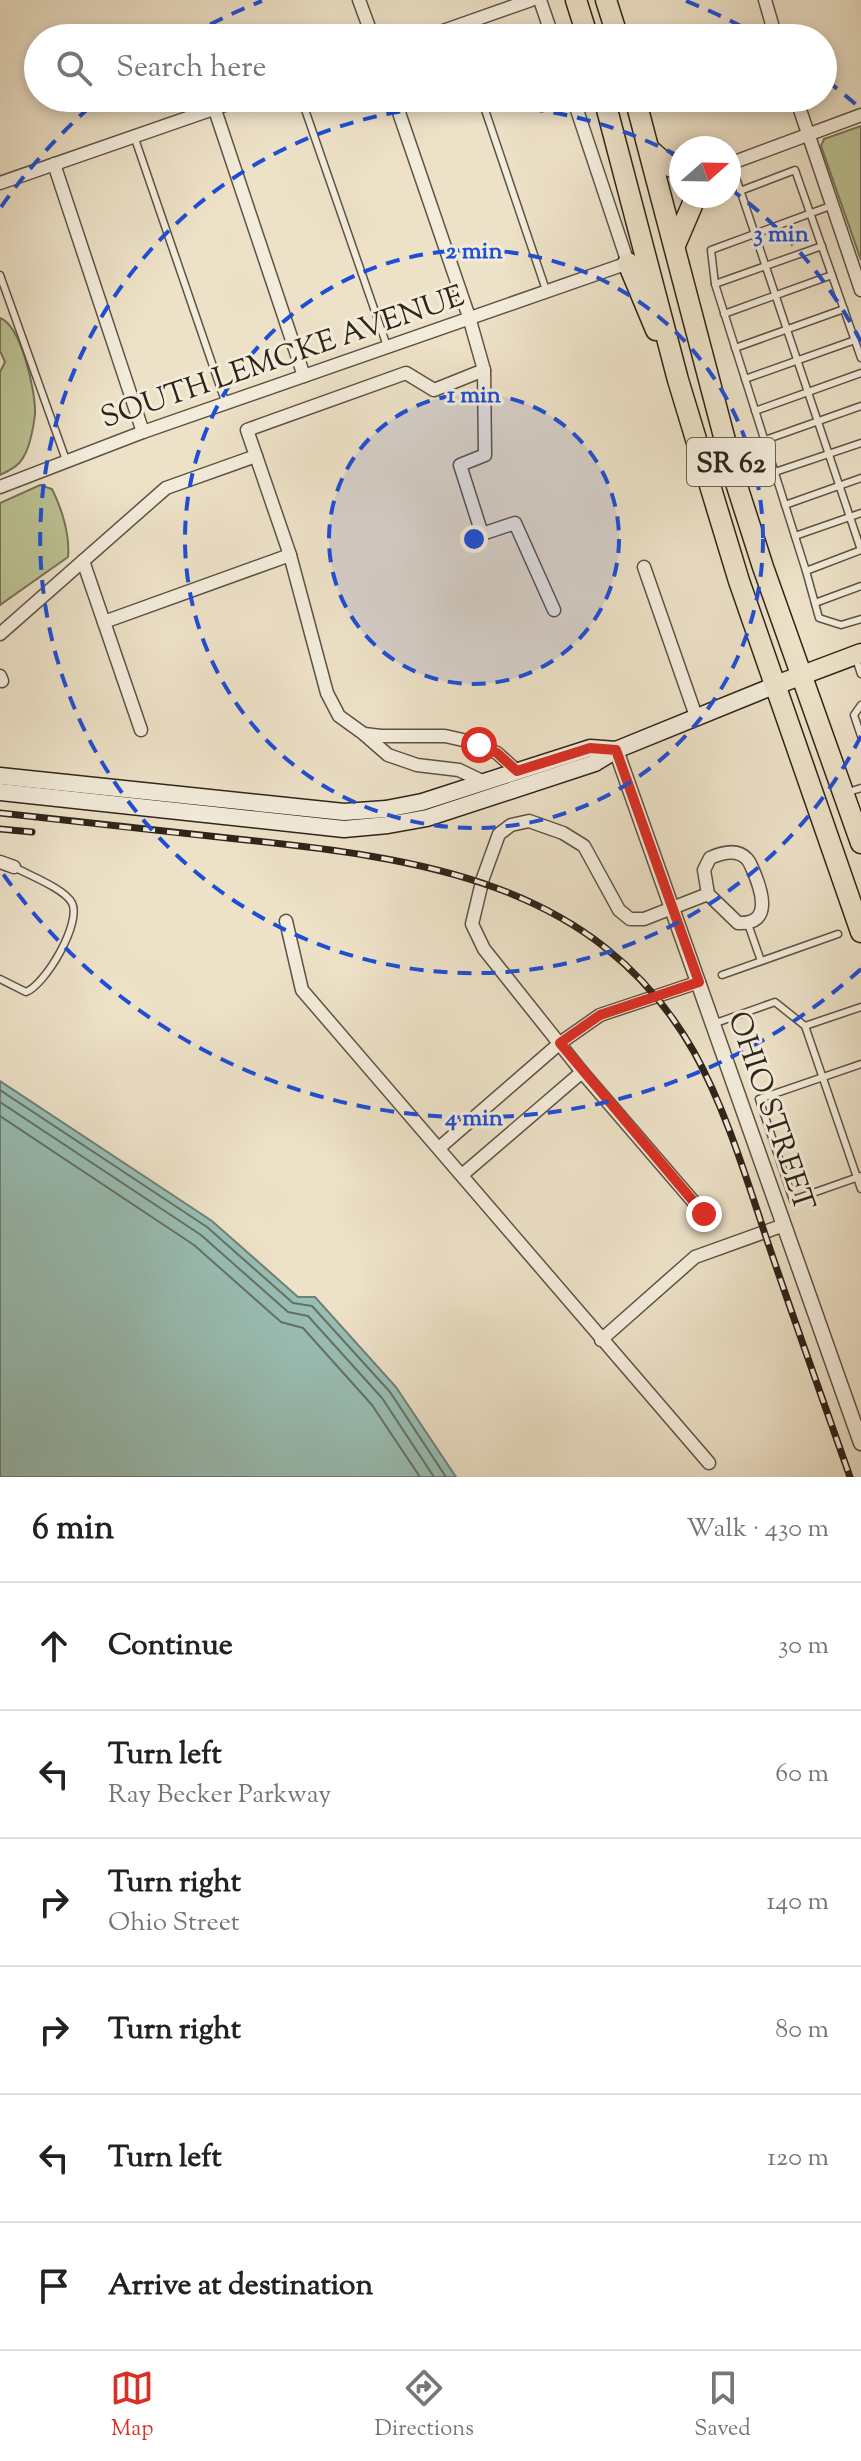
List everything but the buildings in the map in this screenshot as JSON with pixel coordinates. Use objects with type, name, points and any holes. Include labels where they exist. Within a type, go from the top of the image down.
[{"type":"highway","points":[[576,0],[584,24]]},
{"type":"highway","points":[[606,0],[614,24]]},
{"type":"highway","name":"SR 62","points":[[608,112],[678,380],[739,581],[861,932]]},
{"type":"highway","name":"SR 62","points":[[639,112],[737,486],[803,674],[853,791],[861,843]]},
{"type":"highway","points":[[650,150],[669,166]]},
{"type":"highway","points":[[675,245],[691,208]]},
{"type":"highway","points":[[628,263],[678,380]]},
{"type":"main road","points":[[0,792],[344,829],[388,825],[427,818],[595,763],[616,750],[858,654]]},
{"type":"main road","points":[[0,776],[344,812],[408,805],[590,748],[616,750]]},
{"type":"street","points":[[359,0],[368,24]]},
{"type":"street","points":[[479,24],[531,0]]},
{"type":"street","points":[[540,0],[548,24]]},
{"type":"street","points":[[765,0],[772,24]]},
{"type":"street","points":[[0,183],[209,112]]},
{"type":"street","points":[[216,112],[304,376]]},
{"type":"street","points":[[399,112],[484,370],[485,455],[460,465],[482,534],[515,523],[554,610]]},
{"type":"street","points":[[578,112],[628,263]]},
{"type":"street","points":[[801,112],[861,290]]},
{"type":"street","points":[[741,160],[861,115]]},
{"type":"street","points":[[54,164],[143,432]]},
{"type":"street","name":"SOUTH LEMCKE AVENUE","points":[[0,487],[143,432],[628,263]]},
{"type":"street","points":[[484,370],[434,390],[406,373],[247,430],[290,555],[327,693],[339,716],[388,755],[417,765],[459,770],[484,782]]},
{"type":"street","points":[[0,634],[166,488],[256,456]]},
{"type":"street","points":[[104,622],[290,555]]},
{"type":"street","points":[[83,561],[141,730]]},
{"type":"street","points":[[644,567],[697,719]]},
{"type":"street","points":[[364,734],[445,736],[472,742],[497,753],[517,771]]},
{"type":"street","name":"OHIO STREET","points":[[616,750],[861,1443]]},
{"type":"street","points":[[704,1214],[582,1072],[484,949],[472,924],[483,878],[499,834],[511,825],[529,821],[563,833],[584,846],[619,910],[630,919],[644,919],[708,894]]},
{"type":"street","points":[[723,853],[736,853],[747,859],[762,898],[761,913],[748,924],[738,923],[708,894],[704,870],[710,858],[723,853]]},
{"type":"street","points":[[0,862],[14,867]]},
{"type":"street","points":[[286,921],[302,990],[709,1463]]},
{"type":"street","points":[[439,1148],[560,1043],[600,1015],[699,982]]},
{"type":"street","points":[[462,1175],[582,1072]]},
{"type":"street","points":[[601,1340],[695,1257],[784,1225]]},
{"type":"lane","points":[[306,112],[387,346]]},
{"type":"lane","points":[[486,112],[547,293]]},
{"type":"lane","points":[[134,136],[226,404]]},
{"type":"lane","points":[[741,191],[795,170],[861,358]]},
{"type":"lane","points":[[741,194],[861,550],[806,571]]},
{"type":"lane","points":[[833,205],[711,250],[715,284],[819,618],[841,625],[861,619]]},
{"type":"lane","points":[[715,284],[822,246]]},
{"type":"lane","points":[[0,275],[66,460]]},
{"type":"lane","points":[[724,314],[832,275]]},
{"type":"lane","points":[[735,348],[844,309]]},
{"type":"lane","points":[[745,379],[855,340]]},
{"type":"lane","points":[[755,411],[861,373]]},
{"type":"lane","points":[[765,440],[861,406]]},
{"type":"lane","points":[[775,472],[861,443]]},
{"type":"lane","points":[[785,505],[861,478]]},
{"type":"lane","points":[[795,536],[861,513]]},
{"type":"lane","points":[[815,603],[861,586]]},
{"type":"lane","points":[[858,654],[861,674]]},
{"type":"lane","points":[[861,705],[854,715],[861,736]]},
{"type":"lane","points":[[0,979],[26,992],[35,988],[43,980],[73,925],[75,915],[72,903],[63,893],[14,867]]},
{"type":"lane","points":[[748,924],[761,961]]},
{"type":"lane","points":[[722,975],[838,934]]},
{"type":"lane","points":[[713,1024],[775,1002],[805,1026],[861,1189]]},
{"type":"lane","points":[[805,1026],[861,1007]]},
{"type":"lane","points":[[859,1176],[793,1200],[759,1099],[861,1064]]},
{"type":"lane","points":[[766,1173],[782,1168]]},
{"type":"green space","points":[[861,126],[861,260],[821,146],[824,139]]},
{"type":"green space","points":[[0,318],[8,323],[21,346],[30,376],[35,414],[24,456],[17,465],[0,475],[0,372],[5,362],[0,351]]},
{"type":"green space","points":[[40,485],[52,489],[59,505],[66,531],[68,557],[0,605],[0,503]]},
{"type":"water","points":[[0,1081],[212,1221],[298,1297],[315,1297],[396,1387],[456,1477],[0,1477]]},
{"type":"railway","points":[[0,813],[304,847],[434,869],[496,888],[553,914],[606,948],[654,994],[694,1052],[717,1098],[850,1477]]},
{"type":"railway","points":[[0,829],[32,832]]},
{"type":"route","points":[[479,745],[497,753],[517,771],[590,748],[616,750],[699,982],[600,1015],[560,1043],[704,1214]]}]
